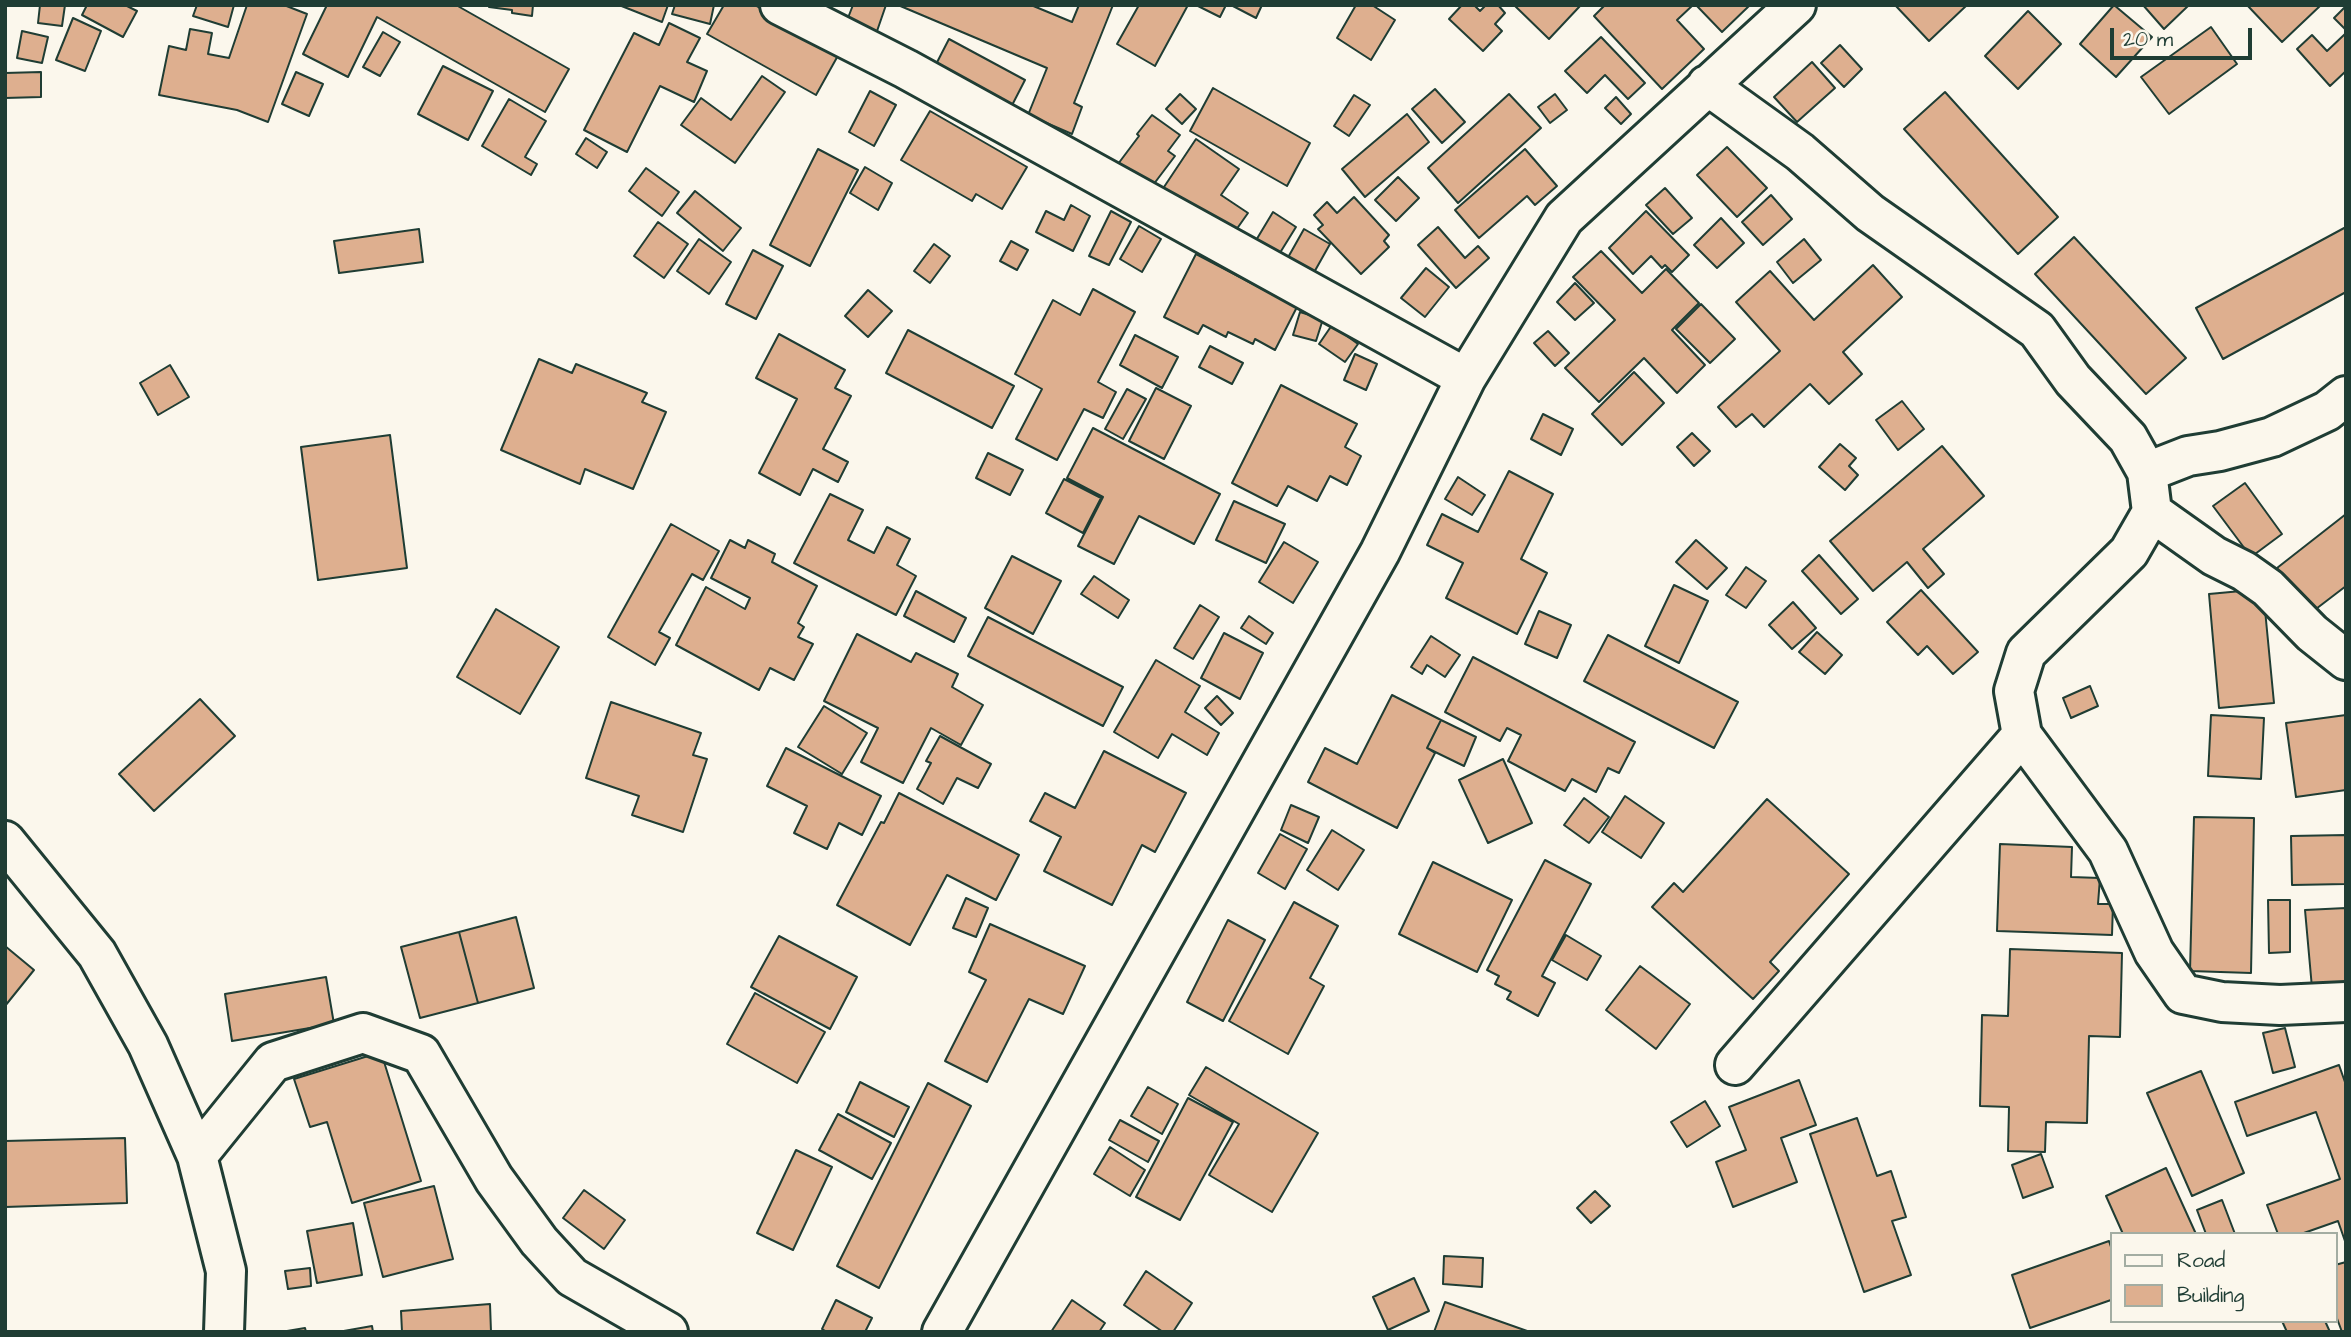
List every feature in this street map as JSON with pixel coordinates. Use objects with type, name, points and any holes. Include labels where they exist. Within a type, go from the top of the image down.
[{"type":"street","points":[[779,5],[918,76],[1466,378]]},
{"type":"street","points":[[942,1332],[1380,552],[1466,378],[1564,218],[1796,5]]},
{"type":"street","points":[[1707,85],[1800,152],[1870,214],[2036,330],[2073,380],[2128,438],[2147,472],[2152,512],[2129,552],[2026,653],[2014,691],[2022,735],[2108,851],[2154,952],[2183,994],[2222,1002],[2280,1005],[2346,1002]]},
{"type":"street","points":[[2147,472],[2188,456],[2220,451],[2272,437],[2327,411],[2346,396]]},
{"type":"street","points":[[2152,512],[2214,556],[2252,576],[2268,588],[2312,633],[2346,660]]},
{"type":"street","points":[[1735,1065],[2022,735]]},
{"type":"street","points":[[5,841],[97,954],[148,1045],[197,1156],[226,1271],[224,1332]]},
{"type":"street","points":[[197,1156],[273,1062],[363,1032],[421,1054],[494,1179],[539,1241],[572,1277],[668,1332]]},
{"type":"building","points":[[40,5],[65,5],[62,26],[38,23]]},
{"type":"building","points":[[87,5],[125,5],[137,11],[123,37],[82,15]]},
{"type":"building","points":[[197,5],[234,5],[228,27],[193,16]]},
{"type":"building","points":[[247,5],[284,5],[307,14],[268,122],[237,110],[159,95],[169,46],[186,50],[190,29],[212,33],[208,54],[229,58]]},
{"type":"building","points":[[327,5],[456,5],[569,69],[545,112],[377,17],[348,77],[303,54]]},
{"type":"building","points":[[489,5],[533,5],[532,16],[512,13],[512,10]]},
{"type":"building","points":[[619,5],[668,5],[662,22]]},
{"type":"building","points":[[675,5],[714,5],[710,24],[672,14]]},
{"type":"building","points":[[724,5],[755,5],[840,52],[816,95],[707,34]]},
{"type":"building","points":[[853,5],[886,5],[876,34],[846,23]]},
{"type":"building","points":[[898,5],[1031,5],[1072,22],[1079,5],[1113,5],[1074,103],[1082,107],[1072,134],[1028,115],[1047,68]]},
{"type":"building","points":[[1139,5],[1188,5],[1155,66],[1117,44]]},
{"type":"building","points":[[1196,5],[1226,5],[1220,17]]},
{"type":"building","points":[[1231,5],[1262,5],[1256,18]]},
{"type":"building","points":[[1356,5],[1372,5],[1395,20],[1371,60],[1337,38]]},
{"type":"building","points":[[1462,5],[1474,5],[1480,11],[1486,5],[1498,5],[1505,13],[1495,24],[1502,31],[1483,51],[1449,19]]},
{"type":"building","points":[[1514,5],[1579,5],[1580,6],[1549,39]]},
{"type":"building","points":[[1605,5],[1693,5],[1677,20],[1704,49],[1662,89],[1594,16]]},
{"type":"building","points":[[1696,5],[1750,5],[1722,32]]},
{"type":"building","points":[[1895,5],[1967,5],[1929,41]]},
{"type":"building","points":[[2114,5],[2152,37],[2116,77],[2080,44]]},
{"type":"building","points":[[2143,5],[2189,5],[2164,29]]},
{"type":"building","points":[[2247,5],[2321,5],[2282,42]]},
{"type":"building","points":[[2346,6],[2346,30],[2334,18]]},
{"type":"building","points":[[2028,11],[2061,44],[2018,89],[1985,56]]},
{"type":"building","points":[[73,18],[101,31],[85,71],[56,60]]},
{"type":"building","points":[[669,23],[700,38],[687,62],[707,71],[694,102],[660,86],[627,152],[584,130],[634,33],[659,45]]},
{"type":"building","points":[[2211,27],[2237,64],[2169,114],[2141,77]]},
{"type":"building","points":[[22,31],[48,37],[42,63],[17,58]]},
{"type":"building","points":[[383,32],[400,42],[380,76],[363,67]]},
{"type":"building","points":[[2345,34],[2346,71],[2330,86],[2297,49],[2312,35],[2327,51]]},
{"type":"building","points":[[1601,37],[1645,83],[1628,99],[1605,75],[1587,93],[1565,71]]},
{"type":"building","points":[[949,39],[1025,80],[1007,115],[931,74]]},
{"type":"building","points":[[1840,45],[1862,69],[1844,87],[1821,63]]},
{"type":"building","points":[[1812,62],[1835,88],[1797,122],[1774,97]]},
{"type":"building","points":[[443,66],[493,91],[468,140],[418,114]]},
{"type":"building","points":[[41,72],[41,97],[5,98],[5,73]]},
{"type":"building","points":[[296,72],[323,84],[309,116],[282,104]]},
{"type":"building","points":[[762,76],[785,92],[735,163],[681,125],[701,98],[731,120]]},
{"type":"building","points":[[1213,88],[1310,143],[1287,186],[1190,131]]},
{"type":"building","points":[[1435,89],[1465,122],[1442,143],[1412,109]]},
{"type":"building","points":[[870,91],[896,105],[874,146],[849,132]]},
{"type":"building","points":[[1945,92],[2058,217],[2018,254],[1904,129]]},
{"type":"building","points":[[1180,94],[1196,109],[1182,124],[1166,109]]},
{"type":"building","points":[[1509,94],[1541,128],[1458,203],[1428,168]]},
{"type":"building","points":[[1555,94],[1567,110],[1550,123],[1538,107]]},
{"type":"building","points":[[1354,95],[1370,105],[1349,136],[1334,126]]},
{"type":"building","points":[[1616,97],[1631,114],[1621,124],[1605,108]]},
{"type":"building","points":[[509,99],[546,121],[525,157],[537,164],[531,175],[482,146]]},
{"type":"building","points":[[930,111],[1027,167],[1002,209],[976,194],[972,201],[901,160]]},
{"type":"building","points":[[1407,114],[1429,142],[1365,197],[1342,169]]},
{"type":"building","points":[[1152,115],[1180,135],[1168,151],[1175,156],[1147,193],[1115,168]]},
{"type":"building","points":[[586,138],[607,152],[597,168],[576,154]]},
{"type":"building","points":[[1196,139],[1239,169],[1221,195],[1248,213],[1229,240],[1160,193]]},
{"type":"building","points":[[1727,147],[1767,188],[1737,217],[1697,175]]},
{"type":"building","points":[[818,149],[858,170],[810,266],[770,245]]},
{"type":"building","points":[[1525,149],[1557,186],[1535,205],[1527,196],[1479,238],[1455,210]]},
{"type":"building","points":[[865,167],[892,183],[878,210],[850,193]]},
{"type":"building","points":[[646,168],[679,192],[662,216],[629,191]]},
{"type":"building","points":[[1398,177],[1419,198],[1396,221],[1375,200]]},
{"type":"building","points":[[1665,188],[1692,218],[1673,234],[1646,205]]},
{"type":"building","points":[[695,191],[741,228],[723,251],[677,213]]},
{"type":"building","points":[[1771,195],[1792,219],[1763,245],[1742,222]]},
{"type":"building","points":[[1354,197],[1389,235],[1384,241],[1389,247],[1361,274],[1318,229],[1323,225],[1314,215],[1327,202],[1337,213]]},
{"type":"building","points":[[1071,205],[1090,216],[1073,251],[1036,232],[1046,211],[1064,220]]},
{"type":"building","points":[[1111,211],[1131,222],[1109,265],[1089,256]]},
{"type":"building","points":[[1646,211],[1689,255],[1672,272],[1665,265],[1662,268],[1651,256],[1633,274],[1609,248]]},
{"type":"building","points":[[1273,212],[1296,227],[1278,256],[1255,242]]},
{"type":"building","points":[[1721,218],[1744,243],[1717,268],[1694,245]]},
{"type":"building","points":[[658,222],[688,244],[664,278],[634,256]]},
{"type":"building","points":[[1139,226],[1161,239],[1142,272],[1120,259]]},
{"type":"building","points":[[1438,227],[1465,258],[1478,246],[1489,258],[1456,288],[1418,245]]},
{"type":"building","points":[[2346,227],[2346,292],[2223,359],[2196,308]]},
{"type":"building","points":[[419,229],[423,262],[339,273],[334,241]]},
{"type":"building","points":[[1304,229],[1330,244],[1312,276],[1286,261]]},
{"type":"building","points":[[2074,237],[2186,358],[2146,394],[2035,274]]},
{"type":"building","points":[[699,239],[731,262],[709,294],[677,271]]},
{"type":"building","points":[[1804,239],[1821,260],[1793,283],[1777,262]]},
{"type":"building","points":[[1011,241],[1028,250],[1017,270],[1000,261]]},
{"type":"building","points":[[934,244],[950,256],[930,283],[914,271]]},
{"type":"building","points":[[753,250],[783,266],[756,319],[726,304]]},
{"type":"building","points":[[1601,251],[1642,293],[1666,269],[1699,303],[1672,330],[1705,365],[1677,393],[1644,358],[1599,402],[1565,368],[1615,320],[1573,277]]},
{"type":"building","points":[[1196,254],[1297,307],[1275,350],[1255,339],[1253,344],[1228,332],[1226,337],[1203,325],[1198,334],[1164,317]]},
{"type":"building","points":[[1873,265],[1902,297],[1843,352],[1862,374],[1829,404],[1810,384],[1764,427],[1752,414],[1736,427],[1718,407],[1780,351],[1736,302],[1770,271],[1814,320]]},
{"type":"building","points":[[1426,268],[1449,287],[1425,317],[1401,298]]},
{"type":"building","points":[[1575,283],[1594,303],[1575,320],[1557,302]]},
{"type":"building","points":[[1093,289],[1135,312],[1098,382],[1116,392],[1103,418],[1084,409],[1057,460],[1016,439],[1042,389],[1015,374],[1053,300],[1080,315]]},
{"type":"building","points":[[868,290],[892,311],[868,337],[845,316]]},
{"type":"building","points":[[1701,304],[1735,339],[1710,363],[1676,329]]},
{"type":"building","points":[[1300,312],[1323,319],[1316,341],[1293,335]]},
{"type":"building","points":[[1332,325],[1358,344],[1345,362],[1319,344]]},
{"type":"building","points":[[908,330],[1014,386],[992,428],[886,373]]},
{"type":"building","points":[[1548,331],[1569,353],[1555,366],[1534,343]]},
{"type":"building","points":[[779,334],[845,370],[835,388],[851,396],[823,449],[848,462],[838,482],[813,469],[800,495],[759,473],[797,399],[756,378]]},
{"type":"building","points":[[1135,335],[1178,357],[1162,388],[1120,365]]},
{"type":"building","points":[[1210,346],[1243,363],[1232,384],[1199,367]]},
{"type":"building","points":[[1355,354],[1377,364],[1366,390],[1344,380]]},
{"type":"building","points":[[539,359],[572,373],[576,364],[647,393],[642,402],[666,412],[633,489],[585,469],[580,484],[501,450]]},
{"type":"building","points":[[170,365],[189,397],[158,415],[140,383]]},
{"type":"building","points":[[1634,372],[1664,403],[1622,445],[1592,414]]},
{"type":"building","points":[[1281,385],[1357,424],[1345,447],[1361,456],[1347,485],[1330,476],[1317,501],[1288,486],[1277,506],[1232,483]]},
{"type":"building","points":[[1156,388],[1191,406],[1164,459],[1129,441]]},
{"type":"building","points":[[1127,389],[1146,399],[1123,439],[1105,429]]},
{"type":"building","points":[[1902,401],[1924,429],[1898,450],[1876,420]]},
{"type":"building","points":[[1543,414],[1573,429],[1561,455],[1531,439]]},
{"type":"building","points":[[1093,428],[1220,494],[1194,544],[1139,516],[1114,564],[1078,546],[1103,497],[1067,478]]},
{"type":"building","points":[[1692,433],[1710,451],[1694,466],[1677,447]]},
{"type":"building","points":[[390,435],[407,568],[318,580],[301,447]]},
{"type":"building","points":[[1840,444],[1856,458],[1849,466],[1858,475],[1845,490],[1819,467]]},
{"type":"building","points":[[1942,446],[1984,496],[1923,549],[1944,574],[1928,588],[1907,562],[1873,591],[1830,541]]},
{"type":"building","points":[[988,453],[1023,470],[1010,495],[976,478]]},
{"type":"building","points":[[1509,471],[1553,494],[1521,559],[1547,573],[1517,634],[1446,598],[1463,563],[1427,545],[1442,514],[1478,532]]},
{"type":"building","points":[[1458,477],[1485,495],[1472,515],[1445,499]]},
{"type":"building","points":[[1064,479],[1101,498],[1083,533],[1046,513]]},
{"type":"building","points":[[2245,483],[2282,534],[2251,557],[2213,506]]},
{"type":"building","points":[[830,494],[863,510],[848,540],[874,553],[887,527],[910,539],[897,565],[916,576],[896,615],[794,563]]},
{"type":"building","points":[[1234,501],[1285,524],[1266,563],[1216,540]]},
{"type":"building","points":[[2346,514],[2346,586],[2312,612],[2277,568]]},
{"type":"building","points":[[671,524],[719,551],[703,580],[692,574],[659,632],[670,638],[655,665],[608,637]]},
{"type":"building","points":[[730,540],[745,548],[748,540],[775,554],[772,562],[817,586],[798,623],[804,627],[798,637],[813,644],[794,680],[770,668],[759,690],[676,645],[706,587],[745,609],[750,598],[711,578]]},
{"type":"building","points":[[1696,540],[1727,568],[1707,589],[1676,562]]},
{"type":"building","points":[[1284,542],[1318,562],[1293,603],[1259,582]]},
{"type":"building","points":[[1819,555],[1858,599],[1841,614],[1802,571]]},
{"type":"building","points":[[1012,556],[1061,581],[1033,634],[985,608]]},
{"type":"building","points":[[1746,567],[1766,581],[1746,608],[1726,595]]},
{"type":"building","points":[[1094,576],[1129,600],[1118,618],[1081,594]]},
{"type":"building","points":[[1674,585],[1708,601],[1679,663],[1645,646]]},
{"type":"building","points":[[2263,589],[2274,703],[2219,708],[2209,594]]},
{"type":"building","points":[[1921,590],[1978,652],[1953,674],[1927,646],[1918,655],[1887,622]]},
{"type":"building","points":[[916,591],[966,618],[954,642],[904,616]]},
{"type":"building","points":[[1793,602],[1816,628],[1792,649],[1769,625]]},
{"type":"building","points":[[1200,605],[1219,617],[1193,659],[1174,648]]},
{"type":"building","points":[[496,609],[559,647],[520,714],[457,677]]},
{"type":"building","points":[[1539,611],[1571,625],[1557,658],[1525,644]]},
{"type":"building","points":[[1249,616],[1273,633],[1266,644],[1241,628]]},
{"type":"building","points":[[988,617],[1123,687],[1103,726],[968,656]]},
{"type":"building","points":[[1817,632],[1842,655],[1825,674],[1799,652]]},
{"type":"building","points":[[1224,633],[1263,653],[1240,699],[1201,678]]},
{"type":"building","points":[[857,634],[911,662],[916,653],[958,674],[952,687],[983,705],[961,745],[931,728],[903,783],[861,762],[878,728],[824,701]]},
{"type":"building","points":[[1608,635],[1738,702],[1714,748],[1584,681]]},
{"type":"building","points":[[1431,636],[1460,655],[1445,677],[1427,665],[1422,674],[1411,667]]},
{"type":"building","points":[[1473,657],[1635,742],[1619,773],[1608,768],[1596,792],[1572,779],[1565,791],[1508,761],[1521,735],[1507,728],[1500,741],[1445,712]]},
{"type":"building","points":[[1156,660],[1200,686],[1185,712],[1219,733],[1207,755],[1172,734],[1158,758],[1114,732]]},
{"type":"building","points":[[2090,686],[2098,706],[2071,718],[2063,698]]},
{"type":"building","points":[[1392,695],[1441,720],[1427,748],[1435,753],[1397,828],[1308,782],[1325,748],[1357,764]]},
{"type":"building","points":[[1217,696],[1233,713],[1221,725],[1205,708]]},
{"type":"building","points":[[200,699],[235,736],[154,811],[119,774]]},
{"type":"building","points":[[611,702],[701,733],[693,755],[707,759],[683,832],[632,815],[639,796],[586,778]]},
{"type":"building","points":[[824,706],[867,733],[842,774],[798,747]]},
{"type":"building","points":[[2211,715],[2264,718],[2261,779],[2208,776]]},
{"type":"building","points":[[2346,715],[2346,790],[2296,797],[2286,723]]},
{"type":"building","points":[[1441,720],[1476,737],[1464,766],[1427,748]]},
{"type":"building","points":[[940,736],[991,764],[978,788],[957,778],[943,804],[917,789],[931,763],[926,761]]},
{"type":"building","points":[[786,748],[881,796],[862,835],[839,823],[827,849],[794,833],[807,806],[767,786]]},
{"type":"building","points":[[1104,751],[1186,793],[1155,852],[1142,845],[1112,905],[1044,871],[1061,837],[1030,821],[1045,793],[1075,808]]},
{"type":"building","points":[[1503,759],[1532,823],[1488,843],[1459,780]]},
{"type":"building","points":[[899,793],[1019,855],[996,900],[947,875],[910,945],[837,905]]},
{"type":"building","points":[[1625,796],[1664,823],[1641,858],[1602,832]]},
{"type":"building","points":[[1584,798],[1609,817],[1589,843],[1564,825]]},
{"type":"building","points":[[1767,799],[1849,874],[1770,962],[1779,971],[1753,999],[1652,907],[1674,883],[1683,892]]},
{"type":"building","points":[[1291,805],[1319,817],[1308,843],[1281,830]]},
{"type":"building","points":[[2194,817],[2254,818],[2251,973],[2190,971]]},
{"type":"building","points":[[1332,830],[1364,850],[1338,890],[1307,870]]},
{"type":"building","points":[[1280,834],[1307,849],[1285,889],[1258,873]]},
{"type":"building","points":[[2346,835],[2346,884],[2292,885],[2291,836]]},
{"type":"building","points":[[2000,844],[2072,847],[2071,877],[2100,878],[2098,904],[2113,904],[2112,935],[1997,931]]},
{"type":"building","points":[[1545,860],[1591,884],[1542,976],[1555,983],[1538,1016],[1507,999],[1511,992],[1495,984],[1499,976],[1487,970]]},
{"type":"building","points":[[1433,862],[1512,900],[1477,972],[1399,934]]},
{"type":"building","points":[[966,898],[988,908],[976,937],[953,928]]},
{"type":"building","points":[[2268,900],[2290,900],[2290,952],[2269,953]]},
{"type":"building","points":[[1294,902],[1338,926],[1310,978],[1324,986],[1288,1054],[1229,1021]]},
{"type":"building","points":[[2346,908],[2346,986],[2312,988],[2305,910]]},
{"type":"building","points":[[516,917],[534,988],[478,1003],[459,932]]},
{"type":"building","points":[[1228,920],[1265,940],[1223,1021],[1187,1002]]},
{"type":"building","points":[[990,924],[1085,966],[1063,1014],[1029,999],[987,1082],[945,1061],[986,980],[969,972]]},
{"type":"building","points":[[459,932],[478,1003],[420,1018],[401,947]]},
{"type":"building","points":[[1566,935],[1601,956],[1587,980],[1552,960]]},
{"type":"building","points":[[779,936],[857,977],[830,1029],[751,987]]},
{"type":"building","points":[[5,946],[34,970],[5,1006]]},
{"type":"building","points":[[2010,949],[2122,953],[2120,1037],[2089,1036],[2087,1123],[2046,1122],[2045,1152],[2008,1151],[2009,1107],[1980,1106],[1982,1015],[2008,1016]]},
{"type":"building","points":[[1640,966],[1690,1004],[1656,1049],[1606,1010]]},
{"type":"building","points":[[326,977],[334,1024],[232,1041],[225,994]]},
{"type":"building","points":[[755,993],[825,1032],[797,1083],[727,1044]]},
{"type":"building","points":[[2285,1028],[2295,1067],[2273,1073],[2263,1033]]},
{"type":"building","points":[[381,1052],[421,1181],[352,1203],[327,1122],[310,1127],[294,1079]]},
{"type":"building","points":[[2339,1065],[2346,1085],[2346,1244],[2338,1221],[2307,1232],[2277,1232],[2267,1205],[2340,1179],[2316,1112],[2247,1136],[2235,1102]]},
{"type":"building","points":[[1206,1067],[1318,1133],[1272,1212],[1209,1175],[1239,1124],[1189,1095]]},
{"type":"building","points":[[2201,1071],[2244,1173],[2192,1196],[2147,1093]]},
{"type":"building","points":[[1799,1080],[1816,1125],[1781,1138],[1797,1182],[1733,1207],[1716,1162],[1746,1150],[1729,1107]]},
{"type":"building","points":[[860,1082],[909,1107],[894,1137],[846,1112]]},
{"type":"building","points":[[928,1083],[971,1106],[879,1288],[837,1266]]},
{"type":"building","points":[[1148,1087],[1178,1104],[1162,1134],[1131,1116]]},
{"type":"building","points":[[1188,1098],[1233,1122],[1180,1220],[1136,1197]]},
{"type":"building","points":[[1705,1101],[1720,1126],[1687,1147],[1671,1122]]},
{"type":"building","points":[[838,1114],[891,1143],[872,1179],[819,1150]]},
{"type":"building","points":[[1857,1118],[1877,1176],[1891,1171],[1906,1217],[1892,1221],[1911,1275],[1864,1292],[1810,1134]]},
{"type":"building","points":[[1120,1120],[1159,1141],[1148,1162],[1109,1140]]},
{"type":"building","points":[[125,1138],[127,1203],[5,1207],[5,1141]]},
{"type":"building","points":[[1110,1147],[1145,1170],[1130,1196],[1094,1174]]},
{"type":"building","points":[[796,1150],[832,1167],[793,1250],[757,1233]]},
{"type":"building","points":[[2041,1154],[2053,1187],[2023,1198],[2012,1165]]},
{"type":"building","points":[[2166,1168],[2195,1232],[2122,1232],[2106,1196]]},
{"type":"building","points":[[434,1186],[453,1259],[383,1277],[364,1203]]},
{"type":"building","points":[[584,1190],[625,1220],[604,1249],[563,1218]]},
{"type":"building","points":[[1595,1191],[1610,1206],[1591,1223],[1577,1208]]},
{"type":"building","points":[[2222,1200],[2234,1232],[2205,1232],[2197,1210]]},
{"type":"building","points":[[353,1223],[362,1275],[317,1283],[307,1231]]},
{"type":"building","points":[[2109,1241],[2110,1244],[2110,1300],[2030,1328],[2012,1275]]},
{"type":"building","points":[[1444,1256],[1483,1258],[1482,1287],[1443,1284]]},
{"type":"building","points":[[2346,1262],[2346,1332],[2342,1332],[2337,1318],[2337,1264]]},
{"type":"building","points":[[310,1268],[311,1286],[288,1289],[285,1271]]},
{"type":"building","points":[[1146,1271],[1192,1303],[1173,1332],[1163,1332],[1124,1305]]},
{"type":"building","points":[[1414,1278],[1429,1311],[1388,1330],[1373,1297]]},
{"type":"building","points":[[836,1300],[872,1318],[865,1332],[827,1332],[822,1329]]},
{"type":"building","points":[[1072,1300],[1105,1323],[1099,1332],[1051,1332]]},
{"type":"building","points":[[1445,1302],[1530,1332],[1434,1332]]},
{"type":"building","points":[[490,1304],[491,1332],[402,1332],[401,1311]]},
{"type":"building","points":[[2283,1323],[2326,1323],[2330,1332],[2287,1332]]},
{"type":"building","points":[[372,1326],[373,1332],[338,1332]]},
{"type":"building","points":[[305,1328],[306,1332],[281,1332]]}]
